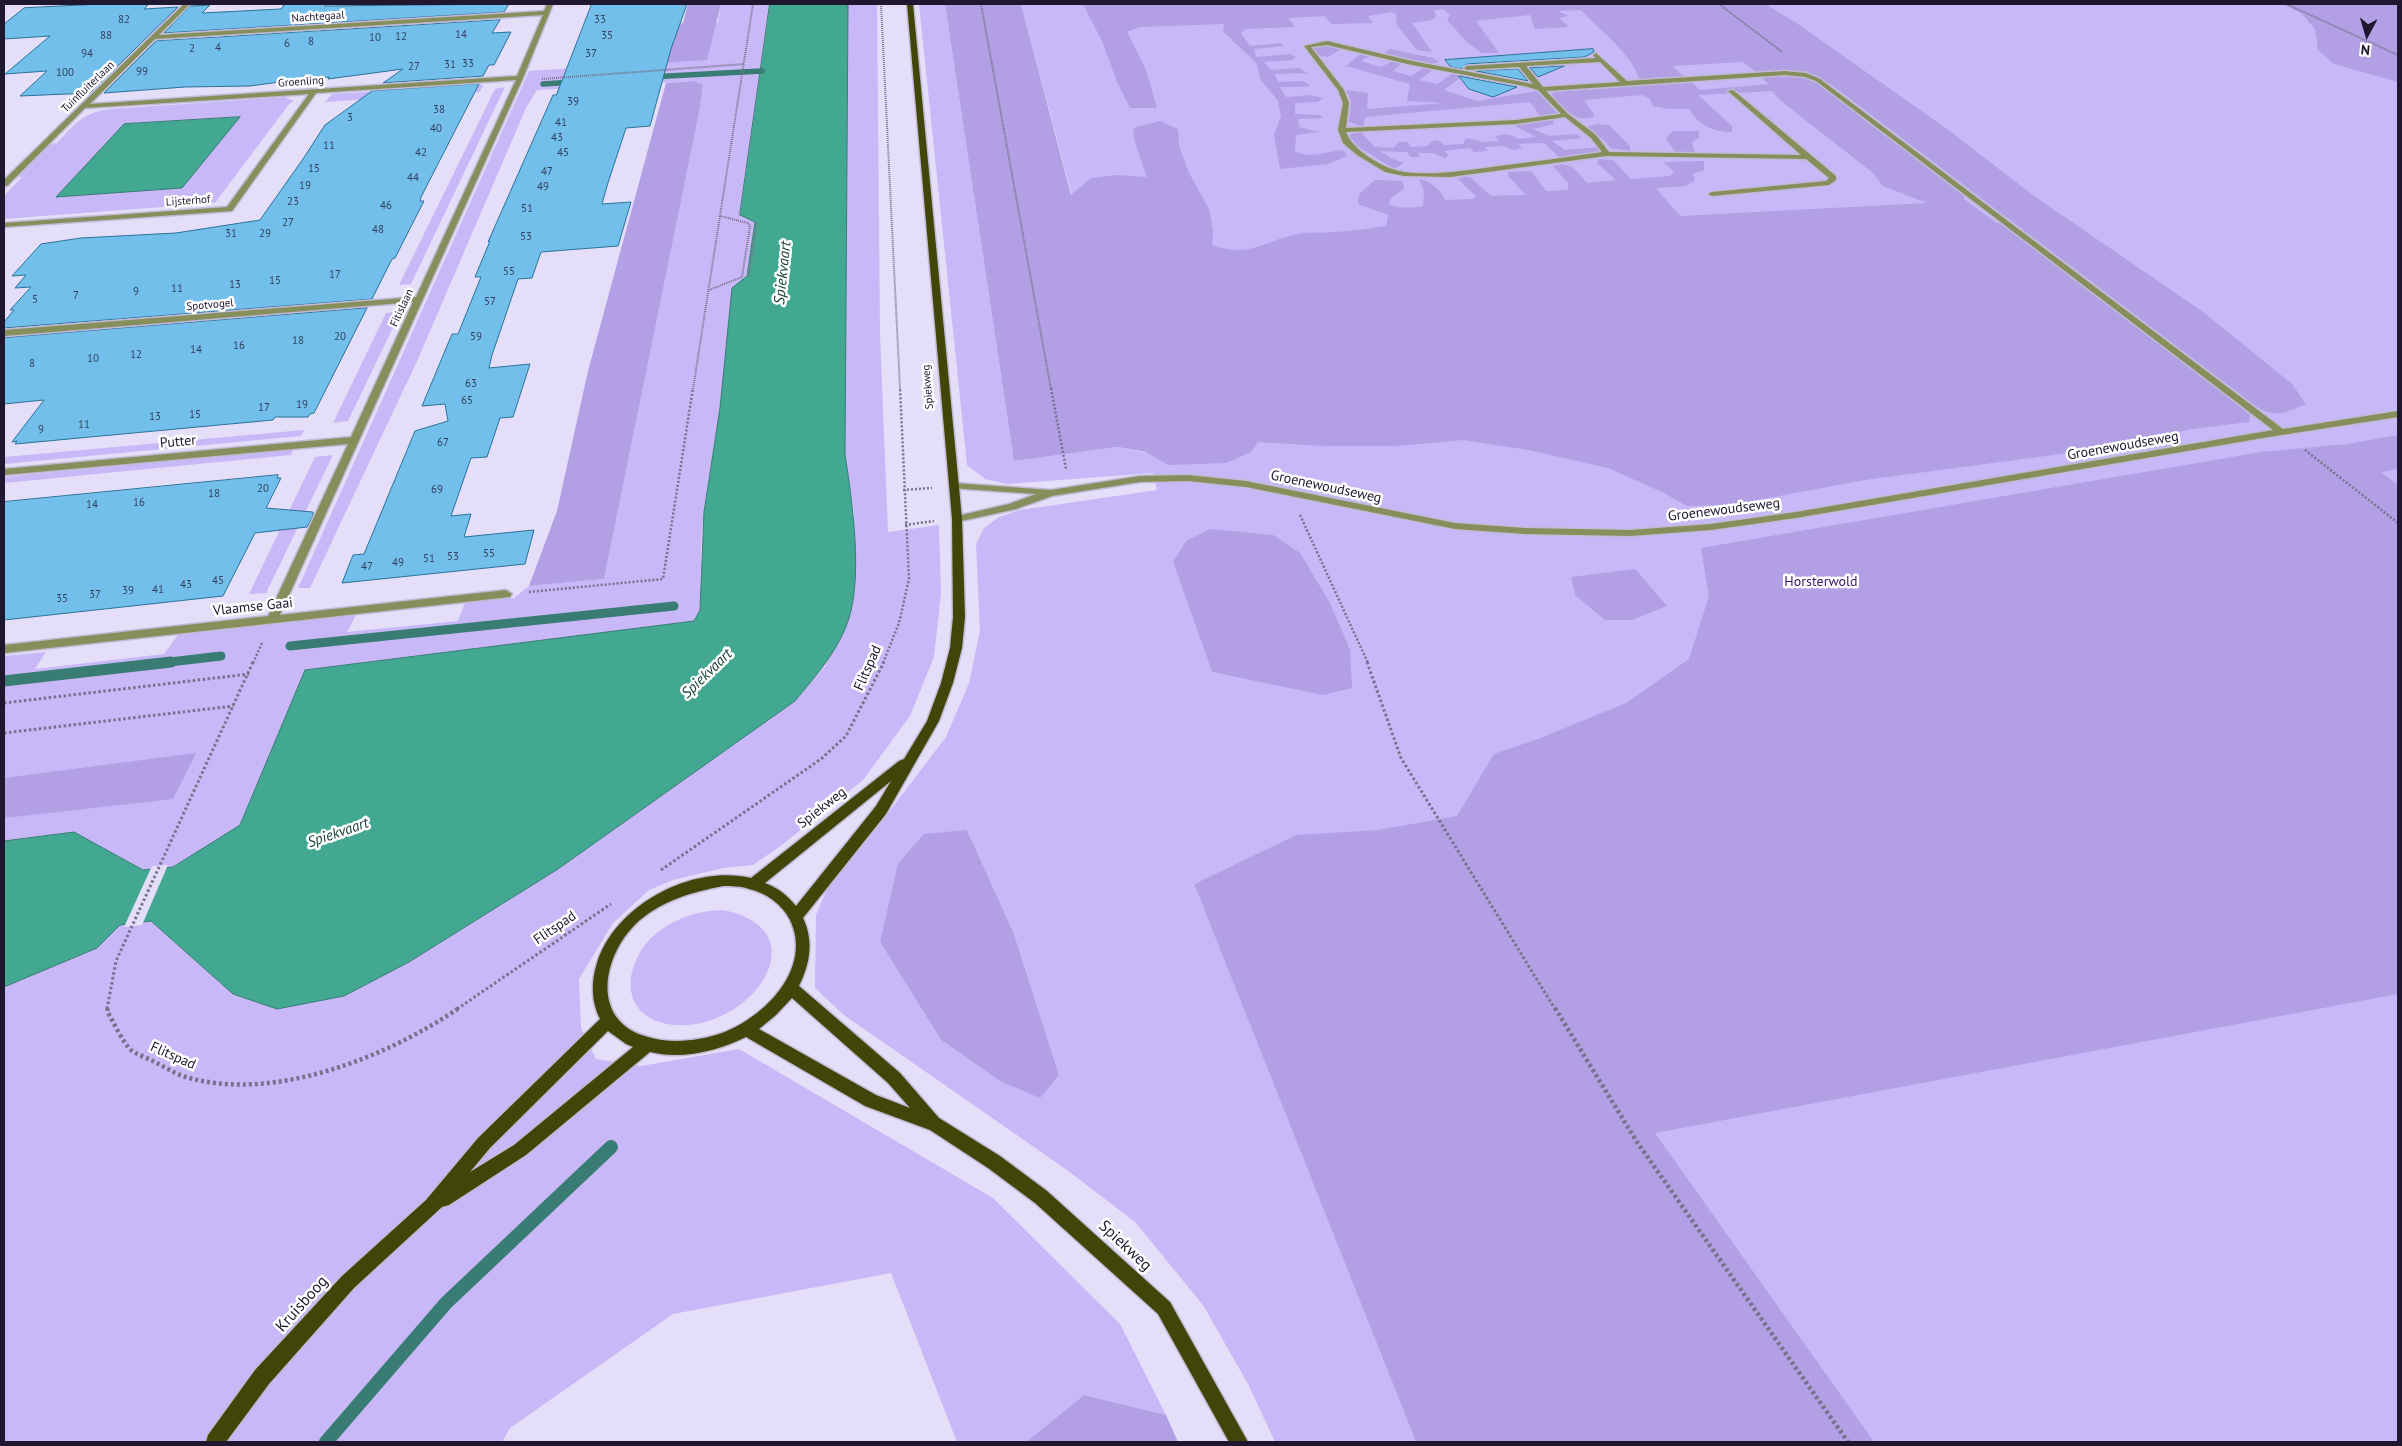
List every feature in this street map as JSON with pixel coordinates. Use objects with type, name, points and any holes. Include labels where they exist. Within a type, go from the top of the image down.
[{"type":"main road","name":"Spiekweg","points":[[797,915],[881,810],[933,721],[947,683],[956,648],[959,618],[957,519],[910,4]]},
{"type":"main road","name":"Spiekweg","points":[[753,884],[911,758]]},
{"type":"main road","points":[[723,880],[753,884],[771,890],[786,901],[797,915],[804,937],[802,962],[790,987],[771,1010],[746,1029],[713,1043],[679,1049],[648,1045],[625,1036],[609,1020],[599,997],[600,970],[612,942],[632,918],[660,898],[691,886],[723,880]]},
{"type":"main road","name":"Spiekweg","points":[[790,987],[894,1078],[935,1124]]},
{"type":"main road","name":"Kruisboog","points":[[215,1442],[262,1377],[348,1282],[432,1206],[484,1143],[609,1020]]},
{"type":"main road","name":"Spiekweg","points":[[746,1029],[871,1101],[935,1124],[994,1162],[1041,1197],[1164,1308],[1239,1442]]},
{"type":"main road","name":"Kruisboog","points":[[432,1206],[520,1150],[648,1045]]},
{"type":"street","name":"Tuinfluiterlaan","points":[[4,184],[187,4]]},
{"type":"street","name":"Fitislaan","points":[[272,620],[519,79],[550,4]]},
{"type":"street","name":"Nachtegaal","points":[[153,37],[545,13]]},
{"type":"street","points":[[1809,157],[1606,154],[1450,175],[1404,174],[1388,170],[1360,153],[1346,141],[1342,130],[1346,103],[1344,97],[1341,90],[1307,46],[1327,43],[1542,89],[1777,74],[1806,75],[1828,85],[2282,433]]},
{"type":"street","points":[[1450,70],[1599,58],[1626,84]]},
{"type":"street","points":[[1521,65],[1566,115],[1602,144],[1606,154]]},
{"type":"street","name":"Groenling","points":[[83,106],[519,79]]},
{"type":"street","name":"Lijsterhof","points":[[4,225],[229,209],[314,91]]},
{"type":"street","points":[[1712,194],[1829,183],[1833,178],[1731,92]]},
{"type":"street","points":[[1342,130],[1497,124],[1566,115]]},
{"type":"street","name":"Spotvogel","points":[[4,333],[418,299]]},
{"type":"street","name":"Groenewoudseweg","points":[[957,519],[1012,507],[1050,493],[1140,479],[1188,478],[1246,484],[1455,526],[1525,531],[1630,533],[1711,527],[1796,516],[2398,414]]},
{"type":"street","name":"Putter","points":[[4,472],[354,440]]},
{"type":"street","name":"Groenewoudseweg","points":[[954,486],[1050,493]]},
{"type":"street","name":"Vlaamse Gaai","points":[[4,649],[506,594]]},
{"type":"path","points":[[506,594],[663,579],[754,4]]},
{"type":"path","points":[[881,4],[905,525],[957,519]]},
{"type":"path","points":[[981,4],[1069,490]]},
{"type":"path","points":[[1720,4],[1800,66],[1806,75]]},
{"type":"path","points":[[2286,4],[2398,55]]},
{"type":"path","points":[[519,79],[744,64]]},
{"type":"path","points":[[708,291],[742,278],[750,226],[748,223],[720,216]]},
{"type":"path","points":[[750,276],[757,222]]},
{"type":"path","points":[[2282,433],[2398,523]]},
{"type":"path","points":[[903,490],[954,486]]},
{"type":"path","points":[[1296,495],[1301,521],[1372,672],[1401,758],[1637,1142],[1848,1442]]},
{"type":"path","name":"Flitspad","points":[[657,873],[821,759],[846,736],[879,674],[899,623],[909,579],[905,525]]},
{"type":"path","name":"Flitspad","points":[[272,620],[249,674],[172,836],[116,960],[107,1011],[130,1050],[185,1077],[229,1084],[283,1081],[346,1065],[379,1053],[429,1028],[616,901]]},
{"type":"path","points":[[4,703],[249,674]]},
{"type":"path","points":[[4,733],[234,706]]},
{"type":"green space","points":[[688,4],[721,4],[707,60],[661,63],[672,25],[683,23]]},
{"type":"green space","points":[[721,4],[770,4],[740,215],[755,222],[709,475],[702,535],[700,610],[694,621],[306,670],[240,825],[173,867],[143,870],[73,832],[4,841],[4,656],[46,652],[35,669],[164,654],[178,635],[356,615],[347,632],[458,621],[465,603],[514,598],[529,586],[604,579],[699,113],[703,85],[695,81],[537,90],[526,108],[418,359],[310,588],[298,588],[529,71],[648,63],[718,22]]},
{"type":"green space","points":[[848,4],[877,4],[880,335],[888,532],[939,525],[941,593],[934,657],[910,716],[863,780],[782,845],[753,865],[723,868],[673,880],[649,890],[613,923],[579,979],[581,1028],[596,1059],[641,1066],[739,1049],[993,1198],[1120,1324],[1166,1415],[1084,1395],[1026,1442],[957,1442],[891,1273],[673,1314],[510,1428],[502,1442],[4,1442],[4,987],[97,948],[120,925],[151,921],[233,994],[277,1009],[409,962],[558,869],[795,701],[825,666],[846,628],[854,596],[854,513],[845,454]]},
{"type":"green space","name":"Horsterwold","points":[[919,4],[945,4],[1014,461],[1118,447],[1148,453],[1087,182],[1072,196],[1021,4],[2398,4],[2398,1442],[1634,1442],[1296,835],[1194,884],[1416,1442],[1275,1442],[1248,1384],[1203,1305],[1135,1222],[1067,1170],[844,1015],[815,988],[816,915],[828,887],[882,821],[946,737],[969,683],[980,631],[976,544],[984,528],[999,517],[1020,510],[1157,490],[1153,473],[1007,484],[985,479],[967,465]],"holes":[[[1177,573],[1231,676],[1212,672]],[[967,830],[1014,934],[1059,1075],[1000,1081],[941,1040],[880,942]]]},
{"type":"green space","points":[[945,4],[1021,4],[1071,195],[1091,178],[1117,175],[1147,177],[1135,143],[1133,128],[1160,121],[1178,129],[1179,146],[1189,173],[1209,209],[1213,230],[1212,245],[1226,249],[1249,249],[1292,235],[1305,233],[1342,232],[1386,226],[1388,215],[1358,204],[1359,194],[1375,180],[1403,181],[1404,189],[1391,198],[1389,204],[1401,207],[1414,207],[1423,206],[1424,192],[1419,179],[1435,186],[1445,200],[1473,199],[1476,196],[1458,179],[1462,177],[1470,177],[1491,196],[1526,195],[1509,177],[1508,172],[1531,171],[1546,191],[1568,190],[1568,183],[1553,166],[1559,165],[1573,168],[1587,183],[1616,180],[1597,163],[1599,159],[1613,160],[1631,179],[1670,176],[1674,171],[1663,162],[1704,161],[1704,170],[1693,174],[1695,180],[1686,186],[1656,188],[1680,216],[1927,203],[1883,186],[1873,173],[1781,101],[1772,91],[1698,95],[1732,126],[1732,132],[1712,129],[1697,119],[1689,109],[1668,109],[1653,106],[1650,99],[1642,95],[1584,100],[1595,116],[1582,118],[1570,114],[1551,95],[1555,92],[1691,82],[1700,90],[1769,84],[1761,77],[1783,75],[1813,80],[1964,194],[1964,199],[1995,222],[2004,225],[2210,381],[2250,415],[2249,422],[2192,429],[2091,450],[1865,480],[1731,505],[1687,506],[1662,492],[1608,468],[1529,450],[1463,440],[1398,446],[1323,446],[1258,442],[1251,452],[1226,463],[1168,465],[1146,452],[1118,447],[1014,461]]},
{"type":"green space","points":[[1083,4],[1765,4],[1795,22],[1947,129],[2034,196],[2203,312],[2292,384],[2306,404],[2282,413],[2270,413],[2257,407],[1832,85],[1811,75],[1755,71],[1743,62],[1672,66],[1686,78],[1640,82],[1637,72],[1624,53],[1581,10],[1558,11],[1569,16],[1559,18],[1569,27],[1535,29],[1530,15],[1476,21],[1499,53],[1481,53],[1466,41],[1447,20],[1450,15],[1444,9],[1434,10],[1436,16],[1432,20],[1412,23],[1432,52],[1417,50],[1397,25],[1396,14],[1392,12],[1368,16],[1373,23],[1331,24],[1325,16],[1288,18],[1295,27],[1246,29],[1241,33],[1250,46],[1281,43],[1283,46],[1254,49],[1256,57],[1290,54],[1296,57],[1292,60],[1264,62],[1271,70],[1299,68],[1307,73],[1275,74],[1278,82],[1303,81],[1310,85],[1307,87],[1280,87],[1286,97],[1311,95],[1323,98],[1318,102],[1295,103],[1295,114],[1320,115],[1323,118],[1298,119],[1299,127],[1319,132],[1296,135],[1295,151],[1300,154],[1312,155],[1343,150],[1347,156],[1328,164],[1280,169],[1274,135],[1281,116],[1278,101],[1260,79],[1257,64],[1223,31],[1224,24],[1140,27],[1127,32],[1146,70],[1157,108],[1130,108],[1118,84],[1102,41]]},
{"type":"green space","points":[[2283,4],[2398,4],[2398,82],[2334,64],[2318,50],[2315,29],[2301,13]]},
{"type":"green space","points":[[1319,45],[1334,46],[1371,55],[1361,61],[1381,67],[1393,61],[1402,63],[1393,71],[1411,76],[1425,67],[1434,69],[1419,80],[1437,84],[1454,73],[1464,75],[1444,90],[1477,101],[1537,91],[1557,113],[1541,117],[1530,102],[1365,117],[1363,127],[1349,122],[1351,101],[1346,90],[1368,93],[1367,109],[1445,103],[1407,101],[1410,84],[1346,66],[1360,54],[1341,49],[1328,57],[1316,55],[1312,48]]},
{"type":"green space","points":[[1390,49],[1433,58],[1439,62],[1429,65],[1382,55]]},
{"type":"green space","points":[[695,81],[703,85],[699,113],[604,579],[529,586],[557,511],[588,371],[666,83]]},
{"type":"green space","points":[[483,85],[480,92],[325,102],[332,94]]},
{"type":"green space","points":[[505,87],[411,284],[399,285],[495,89]]},
{"type":"green space","points":[[285,97],[294,101],[290,103],[215,203],[4,219],[4,196],[22,177],[18,177],[51,144],[57,143],[86,116],[111,109]]},
{"type":"green space","points":[[1552,119],[1554,124],[1533,129],[1549,136],[1577,134],[1582,138],[1552,141],[1565,150],[1599,147],[1599,150],[1593,154],[1560,158],[1544,143],[1518,144],[1522,148],[1513,150],[1504,146],[1484,147],[1488,151],[1474,152],[1470,148],[1444,151],[1448,155],[1445,158],[1432,153],[1417,153],[1420,157],[1411,157],[1407,152],[1380,151],[1390,158],[1404,163],[1394,169],[1357,146],[1349,135],[1360,131],[1375,147],[1393,148],[1399,142],[1408,142],[1411,147],[1428,146],[1432,141],[1438,140],[1444,145],[1463,144],[1466,138],[1484,142],[1499,141],[1495,136],[1504,134],[1518,139],[1536,137],[1513,125]]},
{"type":"green space","points":[[1597,124],[1609,125],[1630,146],[1630,151],[1610,148],[1606,142],[1587,127]]},
{"type":"green space","points":[[1673,131],[1699,131],[1699,138],[1692,142],[1695,155],[1677,155],[1666,138]]},
{"type":"green space","points":[[367,306],[364,312],[4,342],[4,336]]},
{"type":"green space","points":[[401,311],[348,421],[333,423],[386,313]]},
{"type":"green space","points":[[304,430],[301,436],[4,464],[4,457]]},
{"type":"green space","points":[[2398,435],[2398,469],[2381,472],[2398,485],[2398,994],[1655,1133],[1874,1442],[1416,1442],[1194,884],[1296,835],[1378,830],[1457,816],[1494,754],[1538,739],[1626,703],[1689,659],[1709,596],[1701,548],[2261,452],[2347,444]]},
{"type":"green space","points":[[294,448],[291,455],[4,483],[4,477]]},
{"type":"green space","points":[[333,455],[266,593],[249,594],[315,457]]},
{"type":"green space","points":[[1210,529],[1273,535],[1300,553],[1330,603],[1350,650],[1352,688],[1323,695],[1212,672],[1173,562],[1186,541]]},
{"type":"green space","points":[[1635,569],[1667,606],[1632,620],[1605,620],[1575,595],[1571,577]]},
{"type":"green space","points":[[196,753],[173,799],[4,818],[4,778]]},
{"type":"green space","points":[[967,830],[1014,934],[1059,1075],[1040,1098],[1000,1081],[941,1040],[880,942],[898,864],[924,834]]},
{"type":"green space","points":[[723,910],[753,922],[769,939],[771,959],[763,980],[747,1000],[724,1015],[696,1024],[667,1024],[650,1018],[638,1008],[632,995],[631,981],[640,952],[662,929],[676,921],[699,913]]},
{"type":"green space","points":[[1084,1395],[1166,1415],[1178,1442],[1026,1442]]},
{"type":"water","name":"Spiekvaart","points":[[770,4],[848,4],[845,454],[851,495],[856,567],[851,611],[845,629],[835,649],[816,675],[795,701],[558,869],[409,962],[344,996],[277,1009],[233,994],[151,921],[120,925],[97,948],[4,987],[4,841],[74,832],[143,870],[173,867],[240,825],[305,670],[694,621],[700,610],[704,512],[720,408],[732,288],[747,276],[755,222],[740,215]]},
{"type":"water","points":[[240,117],[182,188],[56,197],[124,124]]},
{"type":"pier","points":[[168,865],[142,925],[124,927],[152,866]]},
{"type":"building","points":[[101,4],[149,4],[144,9],[178,7],[90,93],[20,96],[47,71],[5,74],[50,36],[4,39],[4,24],[24,8]]},
{"type":"building","points":[[285,4],[327,4],[325,6],[509,4],[504,12],[164,33],[190,6],[210,5],[202,13],[281,9]]},
{"type":"building","points":[[592,4],[687,4],[671,49],[650,126],[626,128],[607,186],[602,204],[631,202],[618,246],[541,252],[532,278],[518,279],[492,355],[489,368],[530,364],[513,417],[500,418],[487,457],[471,458],[451,516],[471,514],[464,537],[534,530],[525,564],[342,583],[353,555],[364,554],[415,431],[448,421],[445,404],[422,406],[452,334],[458,334],[481,277],[475,277],[490,241],[488,242],[553,95],[556,95]]},
{"type":"building","points":[[500,20],[492,33],[511,32],[494,65],[489,65],[483,76],[383,83],[403,69],[328,79],[329,77],[250,86],[185,87],[104,93],[156,41]]},
{"type":"building","points":[[1593,49],[1594,52],[1584,57],[1467,64],[1462,69],[1451,67],[1445,60]]},
{"type":"building","points":[[1564,66],[1538,77],[1530,68]]},
{"type":"building","points":[[1518,69],[1528,81],[1476,71]]},
{"type":"building","points":[[1459,76],[1517,87],[1493,97],[1469,89]]},
{"type":"building","points":[[479,84],[421,197],[420,201],[424,201],[372,299],[4,328],[4,322],[14,310],[10,310],[31,287],[15,288],[26,275],[12,276],[41,244],[81,238],[176,233],[260,220],[325,125],[372,91]]},
{"type":"building","points":[[367,308],[314,413],[308,417],[275,417],[273,420],[15,444],[17,441],[12,442],[44,400],[4,404],[4,338]]},
{"type":"building","points":[[278,475],[277,478],[281,478],[266,508],[313,512],[313,516],[307,527],[255,533],[223,596],[4,620],[4,502]]},
{"type":"waterway","points":[[650,77],[762,71]]},
{"type":"waterway","points":[[543,84],[574,82]]},
{"type":"waterway","points":[[290,646],[674,606]]},
{"type":"waterway","points":[[161,663],[221,656]]},
{"type":"waterway","points":[[4,681],[171,662]]},
{"type":"waterway","points":[[326,1442],[446,1303],[611,1147]]}]
